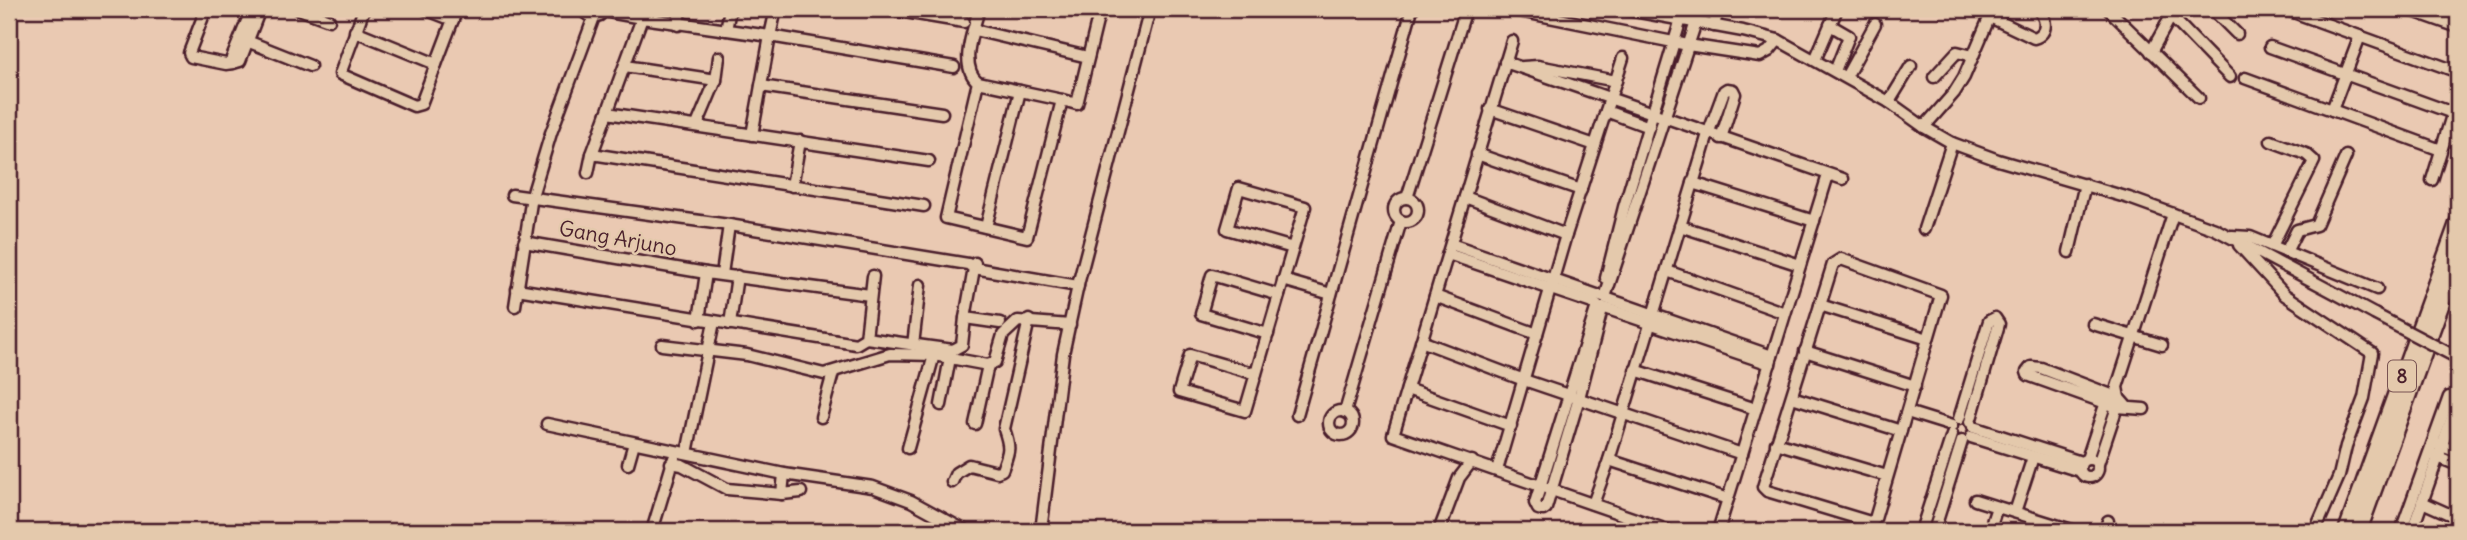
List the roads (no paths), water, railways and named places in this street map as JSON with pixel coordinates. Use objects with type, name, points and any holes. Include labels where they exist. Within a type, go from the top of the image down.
[{"type":"highway","name":"8","points":[[2346,531],[2458,221]]},
{"type":"highway","name":"8","points":[[2359,531],[2458,259]]},
{"type":"street","points":[[206,9],[189,53],[191,57],[233,63],[240,61],[260,9]]},
{"type":"street","points":[[233,63],[232,58],[252,9]]},
{"type":"street","points":[[299,9],[329,20]]},
{"type":"street","points":[[364,9],[340,71],[342,76],[414,106],[421,104],[457,9]]},
{"type":"street","points":[[425,9],[453,20]]},
{"type":"street","points":[[583,9],[587,15],[600,12],[954,66]]},
{"type":"street","points":[[678,24],[680,9]]},
{"type":"street","points":[[726,30],[730,9]]},
{"type":"street","points":[[752,135],[776,9]]},
{"type":"street","points":[[887,9],[944,13],[964,22]]},
{"type":"street","points":[[979,9],[968,61],[973,78],[978,82],[1077,104],[1096,10]]},
{"type":"street","points":[[1041,531],[1058,383],[1070,325],[1150,9]]},
{"type":"street","points":[[1297,415],[1412,9]]},
{"type":"street","points":[[1407,198],[1466,9]]},
{"type":"street","points":[[1509,9],[1688,45],[1760,56],[1769,51],[1778,40]]},
{"type":"street","points":[[1623,9],[1645,11],[1778,40],[1889,102],[1952,143],[1998,160],[2085,184],[2231,237],[2458,358]]},
{"type":"street","points":[[1714,26],[1718,9]]},
{"type":"street","points":[[1815,60],[1838,9]]},
{"type":"street","points":[[1924,127],[1954,93],[1964,77],[1992,13],[2034,38],[2044,30],[2045,21],[2043,14],[2037,9]]},
{"type":"street","points":[[2108,9],[2199,98]]},
{"type":"street","points":[[2212,9],[2236,34]]},
{"type":"street","points":[[2285,9],[2458,72]]},
{"type":"street","points":[[2407,9],[2458,27]]},
{"type":"street","points":[[2151,52],[2170,11],[2230,77]]},
{"type":"street","points":[[515,306],[532,196],[551,132],[600,12]]},
{"type":"street","points":[[588,173],[642,18]]},
{"type":"street","points":[[1546,488],[1657,117],[1673,42],[1681,19]]},
{"type":"street","points":[[1630,209],[1649,127],[1657,117],[1696,22]]},
{"type":"street","points":[[1846,77],[1875,24]]},
{"type":"street","points":[[1830,25],[1849,36],[1835,71]]},
{"type":"street","points":[[974,30],[1088,57]]},
{"type":"street","points":[[355,31],[436,64]]},
{"type":"street","points":[[2332,110],[2360,36]]},
{"type":"street","points":[[247,41],[310,66]]},
{"type":"street","points":[[1512,41],[1393,435],[1670,531]]},
{"type":"street","points":[[2270,47],[2453,113]]},
{"type":"street","points":[[1934,77],[1956,52],[1973,56]]},
{"type":"street","points":[[696,125],[716,80],[719,57]]},
{"type":"street","points":[[1497,470],[1566,235],[1623,58]]},
{"type":"street","points":[[1504,62],[1522,67],[1608,105],[1649,127]]},
{"type":"street","points":[[625,66],[716,80]]},
{"type":"street","points":[[1522,67],[1538,66],[1616,81]]},
{"type":"street","points":[[1889,102],[1911,66]]},
{"type":"street","points":[[2245,78],[2441,150]]},
{"type":"street","points":[[978,82],[946,218],[1027,237],[1062,100]]},
{"type":"street","points":[[761,86],[942,113]]},
{"type":"street","points":[[1593,504],[1609,460],[1708,134],[1725,89],[1733,90],[1735,94],[1721,138]]},
{"type":"street","points":[[986,227],[1020,91]]},
{"type":"street","points":[[2432,180],[2458,96]]},
{"type":"street","points":[[1608,105],[1657,117],[1843,179]]},
{"type":"street","points":[[1490,109],[1595,145]]},
{"type":"street","points":[[607,113],[929,161]]},
{"type":"street","points":[[792,186],[800,141]]},
{"type":"street","points":[[2271,141],[2314,159],[2272,246]]},
{"type":"street","points":[[1924,229],[1952,143]]},
{"type":"street","points":[[593,154],[924,206]]},
{"type":"street","points":[[1477,154],[1581,190]]},
{"type":"street","points":[[2286,252],[2297,230],[2316,225],[2346,156]]},
{"type":"street","points":[[1718,531],[1828,175]]},
{"type":"street","points":[[1693,183],[1814,221]]},
{"type":"street","points":[[2069,252],[2085,184]]},
{"type":"street","points":[[1256,373],[1190,355],[1179,392],[1245,411],[1268,334],[1293,248],[1304,207],[1239,188],[1227,229],[1293,248]]},
{"type":"street","points":[[512,195],[729,225],[1079,283]]},
{"type":"street","points":[[1465,197],[1566,235]]},
{"type":"street","points":[[1402,222],[1413,220],[1416,216],[1416,205],[1407,198]]},
{"type":"street","points":[[1402,222],[1395,215],[1395,205],[1407,198]]},
{"type":"street","points":[[2115,399],[2083,464],[2082,475],[2091,478],[2097,472],[2115,399],[2173,214]]},
{"type":"street","points":[[1345,412],[1402,222]]},
{"type":"street","points":[[722,274],[729,225]]},
{"type":"street","points":[[1680,226],[1800,265]]},
{"type":"street","points":[[2231,237],[2250,237],[2377,289]]},
{"type":"street","points":[[2231,237],[2286,295],[2372,353],[2364,397],[2346,446],[2339,476],[2315,531]]},
{"type":"street","name":"Gang Arjuno","points":[[524,242],[870,295]]},
{"type":"street","points":[[1450,249],[1771,360]]},
{"type":"street","points":[[1841,259],[1940,292],[1941,296],[1874,520],[1870,522],[1763,489],[1820,305],[1833,264],[1841,259]]},
{"type":"street","points":[[517,289],[850,344],[856,344],[866,338],[953,350],[962,345],[972,265]]},
{"type":"street","points":[[1667,271],[1786,313]]},
{"type":"street","points":[[699,320],[706,272]]},
{"type":"street","points":[[1268,334],[1201,314],[1212,275],[1279,295]]},
{"type":"street","points":[[730,324],[737,276]]},
{"type":"street","points":[[866,338],[873,276]]},
{"type":"street","points":[[1283,280],[1331,294]]},
{"type":"street","points":[[913,345],[920,285]]},
{"type":"street","points":[[1435,296],[1537,334]]},
{"type":"street","points":[[1820,305],[1928,339]]},
{"type":"street","points":[[965,318],[1000,323]]},
{"type":"street","points":[[1921,531],[1963,430],[1999,324],[1999,320],[1995,318],[1989,321],[1963,430],[1934,531]]},
{"type":"street","points":[[952,482],[956,473],[969,465],[997,472],[1002,470],[1009,449],[1004,429],[1029,320]]},
{"type":"street","points":[[662,345],[766,359],[819,373],[833,373],[890,354],[934,355],[988,365],[995,362],[1000,342],[1009,328],[1018,321],[1070,325]]},
{"type":"street","points":[[687,453],[714,322]]},
{"type":"street","points":[[2093,324],[2162,345]]},
{"type":"street","points":[[1421,341],[1524,380],[1742,454]]},
{"type":"street","points":[[1805,351],[1915,386]]},
{"type":"street","points":[[908,448],[934,355]]},
{"type":"street","points":[[941,405],[950,358]]},
{"type":"street","points":[[975,424],[988,365]]},
{"type":"street","points":[[2115,399],[2033,377],[2027,372],[2031,367],[2041,368],[2144,409]]},
{"type":"street","points":[[1635,370],[1756,409]]},
{"type":"street","points":[[821,417],[833,373]]},
{"type":"street","points":[[1407,389],[1511,426]]},
{"type":"street","points":[[1792,397],[1901,431]]},
{"type":"street","points":[[2401,531],[2437,444],[2449,397],[2458,400]]},
{"type":"street","points":[[1907,412],[2083,464]]},
{"type":"street","points":[[547,424],[631,455],[674,457],[687,453],[801,492]]},
{"type":"street","points":[[1963,430],[2033,457],[2083,464],[2091,458],[2098,464]]},
{"type":"street","points":[[1776,443],[1887,476]]},
{"type":"street","points":[[2437,444],[2458,452]]},
{"type":"street","points":[[2433,455],[2458,465]]},
{"type":"street","points":[[2413,531],[2423,502],[2433,455]]},
{"type":"street","points":[[674,457],[682,465],[727,489],[783,486],[873,487],[911,501],[966,531]]},
{"type":"street","points":[[652,531],[674,457]]},
{"type":"street","points":[[2015,512],[2033,457]]},
{"type":"street","points":[[1609,460],[1728,499]]},
{"type":"street","points":[[1439,531],[1459,478],[1472,461]]},
{"type":"street","points":[[1975,500],[2074,531]]},
{"type":"street","points":[[2423,502],[2458,517]]},
{"type":"street","points":[[1989,531],[1997,507]]}]
